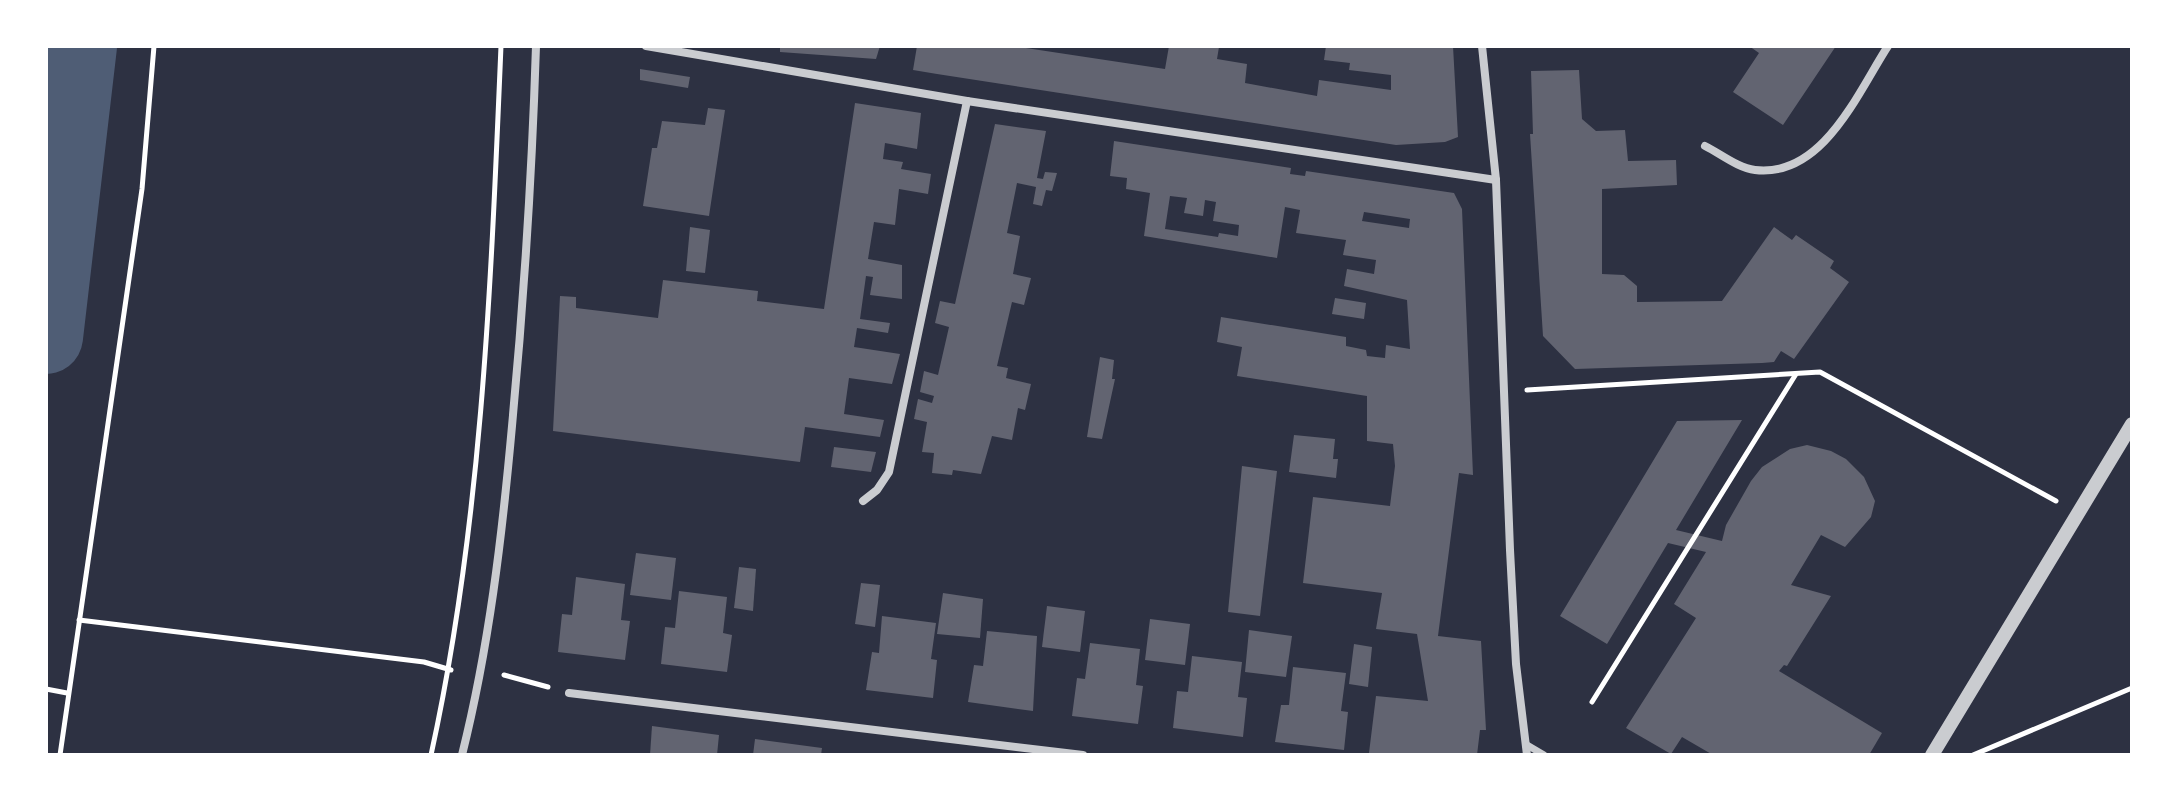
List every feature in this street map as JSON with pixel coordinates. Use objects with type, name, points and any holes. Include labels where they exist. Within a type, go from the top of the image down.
[{"type":"street","points":[[462,755],[484,669],[502,533],[529,241],[536,46]]},
{"type":"street","points":[[646,46],[967,101],[1496,180]]},
{"type":"street","points":[[1482,46],[1496,180],[1516,664],[1527,750],[1544,755]]},
{"type":"street","points":[[1705,146],[1757,170],[1793,164],[1813,153],[1830,136],[1888,46]]},
{"type":"street","points":[[863,501],[877,490],[889,472],[967,101]]},
{"type":"street","points":[[1932,755],[2132,424]]},
{"type":"street","points":[[569,693],[1083,755]]},
{"type":"path","points":[[60,755],[142,189],[154,46]]},
{"type":"path","points":[[431,755],[449,670],[483,376],[501,46]]},
{"type":"path","points":[[1506,391],[1820,372],[2078,513]]},
{"type":"path","points":[[1592,702],[1796,373]]},
{"type":"path","points":[[79,620],[424,662],[449,670],[484,669],[569,693]]},
{"type":"path","points":[[1973,755],[2132,688]]},
{"type":"path","points":[[46,689],[67,693]]},
{"type":"building","points":[[780,46],[880,46],[876,59],[780,52]]},
{"type":"building","points":[[917,46],[1012,46],[1165,69],[1169,46],[1219,47],[1217,59],[1247,64],[1245,83],[1317,96],[1319,80],[1391,90],[1391,75],[1349,70],[1350,63],[1324,60],[1326,46],[1453,46],[1458,137],[1445,142],[1396,145],[913,70]]},
{"type":"building","points":[[1749,46],[1836,46],[1783,125],[1733,92],[1759,53]]},
{"type":"building","points":[[640,69],[690,77],[688,88],[640,80]]},
{"type":"building","points":[[1579,70],[1582,119],[1596,131],[1625,130],[1628,161],[1676,160],[1677,185],[1602,189],[1602,274],[1624,275],[1637,286],[1637,302],[1722,301],[1774,227],[1792,240],[1796,235],[1834,261],[1830,268],[1849,282],[1794,359],[1781,351],[1774,362],[1575,369],[1543,336],[1530,134],[1533,134],[1531,71]]},
{"type":"building","points":[[855,103],[921,113],[917,149],[885,143],[883,159],[903,162],[901,169],[931,174],[928,194],[899,189],[895,225],[874,222],[868,259],[902,265],[902,299],[870,295],[873,277],[866,276],[860,319],[890,323],[888,333],[857,328],[854,347],[900,354],[892,384],[849,378],[844,414],[884,420],[880,437],[805,427],[800,462],[553,431],[560,296],[576,297],[576,308],[658,318],[663,280],[758,291],[757,301],[824,309]]},
{"type":"building","points":[[708,108],[725,110],[709,216],[643,206],[652,148],[657,148],[662,121],[705,125]]},
{"type":"building","points":[[995,124],[1046,131],[1037,178],[1043,179],[1045,172],[1057,173],[1052,191],[1046,190],[1042,206],[1033,204],[1036,187],[1017,183],[1007,233],[1020,236],[1013,274],[1031,278],[1024,305],[1012,302],[997,366],[1008,368],[1006,378],[1031,384],[1025,410],[1018,408],[1012,440],[992,436],[981,474],[953,470],[952,475],[932,473],[934,453],[922,452],[927,422],[914,419],[918,399],[932,403],[934,396],[920,392],[924,371],[938,375],[949,327],[935,323],[940,301],[955,304]]},
{"type":"building","points":[[1114,141],[1291,168],[1290,174],[1305,176],[1306,171],[1454,193],[1462,209],[1473,475],[1459,473],[1438,636],[1481,641],[1486,730],[1480,730],[1477,755],[1369,753],[1376,696],[1428,701],[1417,634],[1376,629],[1382,593],[1303,583],[1313,497],[1390,506],[1395,466],[1393,444],[1367,441],[1367,396],[1237,376],[1242,347],[1217,342],[1221,317],[1346,337],[1346,346],[1366,350],[1367,356],[1385,358],[1386,345],[1410,349],[1407,300],[1344,286],[1347,269],[1374,274],[1376,260],[1343,255],[1346,240],[1296,233],[1300,210],[1285,207],[1277,258],[1144,236],[1150,193],[1126,189],[1127,178],[1110,176]],"holes":[[[1170,196],[1187,198],[1184,213],[1203,216],[1205,200],[1216,202],[1213,221],[1239,225],[1238,236],[1219,233],[1218,237],[1165,229]],[[1364,212],[1410,219],[1409,228],[1362,221]]]},
{"type":"building","points":[[690,227],[710,230],[705,273],[686,271]]},
{"type":"building","points":[[1335,298],[1366,303],[1364,319],[1332,314]]},
{"type":"building","points":[[1100,357],[1114,360],[1112,379],[1115,379],[1102,439],[1087,437]]},
{"type":"building","points":[[1742,420],[1676,530],[1722,541],[1726,525],[1751,481],[1762,467],[1790,449],[1807,445],[1831,451],[1846,459],[1864,477],[1875,501],[1871,517],[1845,547],[1821,535],[1791,585],[1831,596],[1787,666],[1784,665],[1779,671],[1882,733],[1869,755],[1713,755],[1682,737],[1671,754],[1626,728],[1696,618],[1674,604],[1706,552],[1668,543],[1607,644],[1560,616],[1677,421]]},
{"type":"building","points":[[1294,435],[1335,439],[1333,459],[1338,459],[1336,478],[1289,472]]},
{"type":"building","points":[[834,447],[876,452],[871,472],[831,467]]},
{"type":"building","points":[[1242,466],[1277,471],[1260,616],[1228,612]]},
{"type":"building","points":[[636,553],[676,558],[671,600],[630,595]]},
{"type":"building","points":[[739,567],[756,569],[753,611],[734,608]]},
{"type":"building","points":[[576,577],[625,584],[621,620],[630,621],[625,660],[558,652],[562,614],[572,615]]},
{"type":"building","points":[[861,583],[880,585],[875,627],[855,624]]},
{"type":"building","points":[[679,591],[727,597],[723,633],[732,635],[727,672],[661,664],[665,627],[675,628]]},
{"type":"building","points":[[943,593],[983,599],[980,638],[937,634]]},
{"type":"building","points":[[1047,606],[1085,611],[1080,652],[1042,647]]},
{"type":"building","points":[[882,616],[936,623],[931,659],[937,660],[933,698],[866,690],[872,652],[879,653]]},
{"type":"building","points":[[1150,619],[1190,624],[1185,665],[1145,660]]},
{"type":"building","points":[[1249,630],[1292,636],[1286,677],[1245,672]]},
{"type":"building","points":[[987,631],[1037,636],[1033,711],[968,702],[974,665],[983,666]]},
{"type":"building","points":[[1090,643],[1140,649],[1136,685],[1143,686],[1138,724],[1072,716],[1077,678],[1085,679]]},
{"type":"building","points":[[1354,644],[1372,647],[1368,687],[1349,684]]},
{"type":"building","points":[[1192,656],[1242,662],[1238,697],[1247,698],[1243,737],[1173,728],[1177,691],[1188,692]]},
{"type":"building","points":[[1293,667],[1346,673],[1341,711],[1348,712],[1344,750],[1275,742],[1281,705],[1289,705]]},
{"type":"building","points":[[652,726],[719,735],[717,755],[650,755]]},
{"type":"building","points":[[755,739],[822,748],[821,755],[753,755]]},
{"type":"waterway","points":[[46,337],[80,46]]}]
